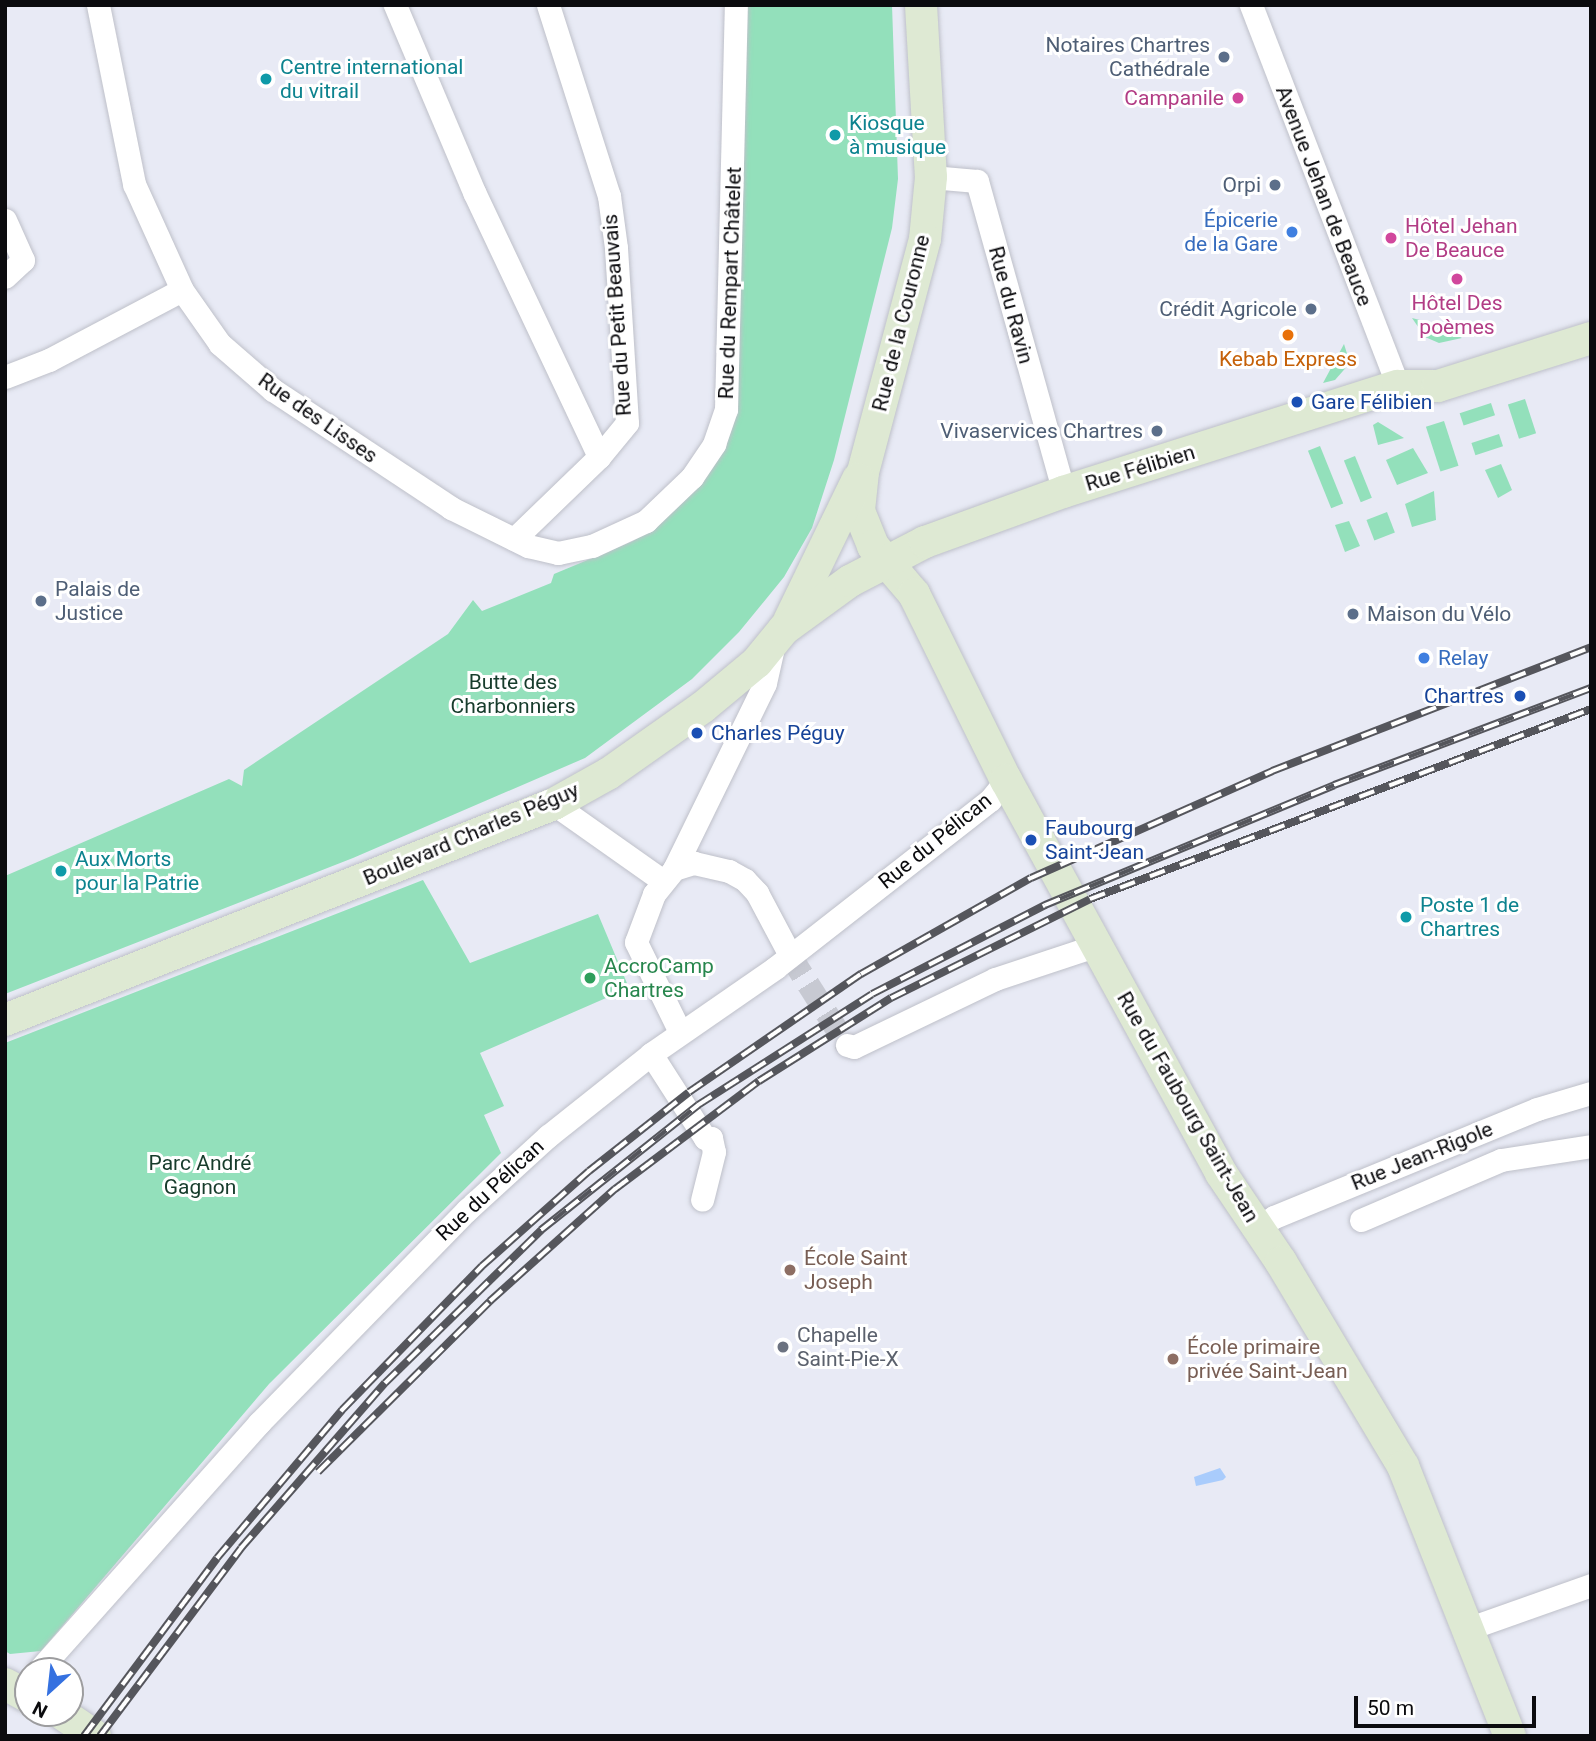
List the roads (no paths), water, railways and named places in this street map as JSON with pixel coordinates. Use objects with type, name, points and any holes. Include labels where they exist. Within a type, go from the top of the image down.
[{"type":"main road","name":"Rue de la Couronne","points":[[886,561],[867,535],[859,511],[863,472],[925,239],[931,177],[921,5]]},
{"type":"main road","name":"Rue Félibien","points":[[886,561],[925,542],[1063,492],[1398,386],[1438,386],[1591,338]]},
{"type":"main road","name":"Rue de la Couronne","points":[[779,636],[863,472]]},
{"type":"main road","name":"Boulevard Charles Péguy","points":[[5,1020],[554,804],[608,774],[703,708],[779,636],[886,561]]},
{"type":"main road","name":"Rue du Faubourg Saint-Jean","points":[[886,561],[914,594],[1006,780],[1221,1173],[1258,1228],[1403,1466],[1510,1736]]},
{"type":"street","name":"Rue des Lisses","points":[[99,5],[134,184],[182,290],[220,344],[273,390],[451,508],[514,540],[558,553]]},
{"type":"street","points":[[395,5],[474,192],[599,457]]},
{"type":"street","name":"Rue du Petit Beauvais","points":[[514,540],[599,457],[627,423],[617,248],[608,196],[548,5]]},
{"type":"street","name":"Rue du Rempart Châtelet","points":[[558,553],[592,546],[646,521],[692,477],[714,444],[726,409],[736,5]]},
{"type":"street","name":"Avenue Jehan de Beauce","points":[[1251,5],[1398,386]]},
{"type":"street","name":"Rue du Ravin","points":[[931,177],[977,181],[1059,475]]},
{"type":"street","points":[[5,219],[23,260],[5,277]]},
{"type":"street","points":[[5,377],[49,360],[182,290]]},
{"type":"street","points":[[680,1032],[636,942],[765,683],[779,636]]},
{"type":"street","name":"Rue du Pélican","points":[[47,1657],[259,1423],[457,1219],[548,1136],[651,1054],[790,955],[990,800],[1006,780]]},
{"type":"street","points":[[554,804],[668,875]]},
{"type":"street","points":[[668,875],[694,863],[730,871],[744,880],[757,892],[790,955]]},
{"type":"street","points":[[847,1045],[854,1046],[995,979],[1095,946]]},
{"type":"street","points":[[651,1054],[705,1138],[711,1138],[712,1167],[702,1200]]},
{"type":"street","name":"Rue Jean-Rigole","points":[[1258,1228],[1273,1217],[1537,1110],[1591,1093]]},
{"type":"street","points":[[1361,1220],[1501,1160],[1591,1146]]},
{"type":"street","points":[[1466,1629],[1591,1584]]},
{"type":"water","points":[[1220,1468],[1226,1477],[1223,1480],[1196,1486],[1194,1477]]},
{"type":"tunnel","points":[[790,955],[847,1045]]},
{"type":"railway","points":[[84,1736],[217,1558],[342,1410],[482,1266],[589,1171],[689,1092],[861,974],[1031,878],[1272,771],[1591,647]]},
{"type":"railway","points":[[100,1736],[241,1548],[385,1383],[541,1230],[698,1105],[872,994],[1045,905],[1334,785],[1591,688]]},
{"type":"railway","points":[[318,1472],[490,1301],[615,1189],[759,1081],[891,998],[1090,899],[1591,709]]},
{"type":"place","name":"Notaires Chartres Cathédrale","points":[[1224,57]]},
{"type":"place","name":"Centre international du vitrail","points":[[266,79]]},
{"type":"place","name":"Campanile","points":[[1238,98]]},
{"type":"place","name":"Kiosque à musique","points":[[835,135]]},
{"type":"place","name":"Orpi","points":[[1275,185]]},
{"type":"place","name":"Épicerie de la Gare","points":[[1292,232]]},
{"type":"place","name":"Hôtel Jehan De Beauce","points":[[1391,238]]},
{"type":"place","name":"Hôtel Des poèmes","points":[[1457,279]]},
{"type":"place","name":"Crédit Agricole","points":[[1311,309]]},
{"type":"place","name":"Kebab Express","points":[[1288,335]]},
{"type":"place","name":"Gare Félibien","points":[[1297,402]]},
{"type":"place","name":"Vivaservices Chartres","points":[[1157,431]]},
{"type":"place","name":"Palais de Justice","points":[[41,601]]},
{"type":"place","name":"Maison du Vélo","points":[[1353,614]]},
{"type":"place","name":"Relay","points":[[1424,658]]},
{"type":"place","name":"Chartres","points":[[1520,696]]},
{"type":"place","name":"Charles Péguy","points":[[697,733]]},
{"type":"place","name":"Faubourg Saint-Jean","points":[[1031,840]]},
{"type":"place","name":"Aux Morts pour la Patrie","points":[[61,871]]},
{"type":"place","name":"Poste 1 de Chartres","points":[[1406,917]]},
{"type":"place","name":"AccroCamp Chartres","points":[[590,978]]},
{"type":"place","name":"École Saint Joseph","points":[[790,1270]]},
{"type":"place","name":"Chapelle Saint-Pie-X","points":[[783,1347]]},
{"type":"place","name":"École primaire privée Saint-Jean","points":[[1173,1359]]},
{"type":"park label","name":"Butte des Charbonniers","points":[[513,694]]},
{"type":"park label","name":"Parc André Gagnon","points":[[200,1175]]}]
